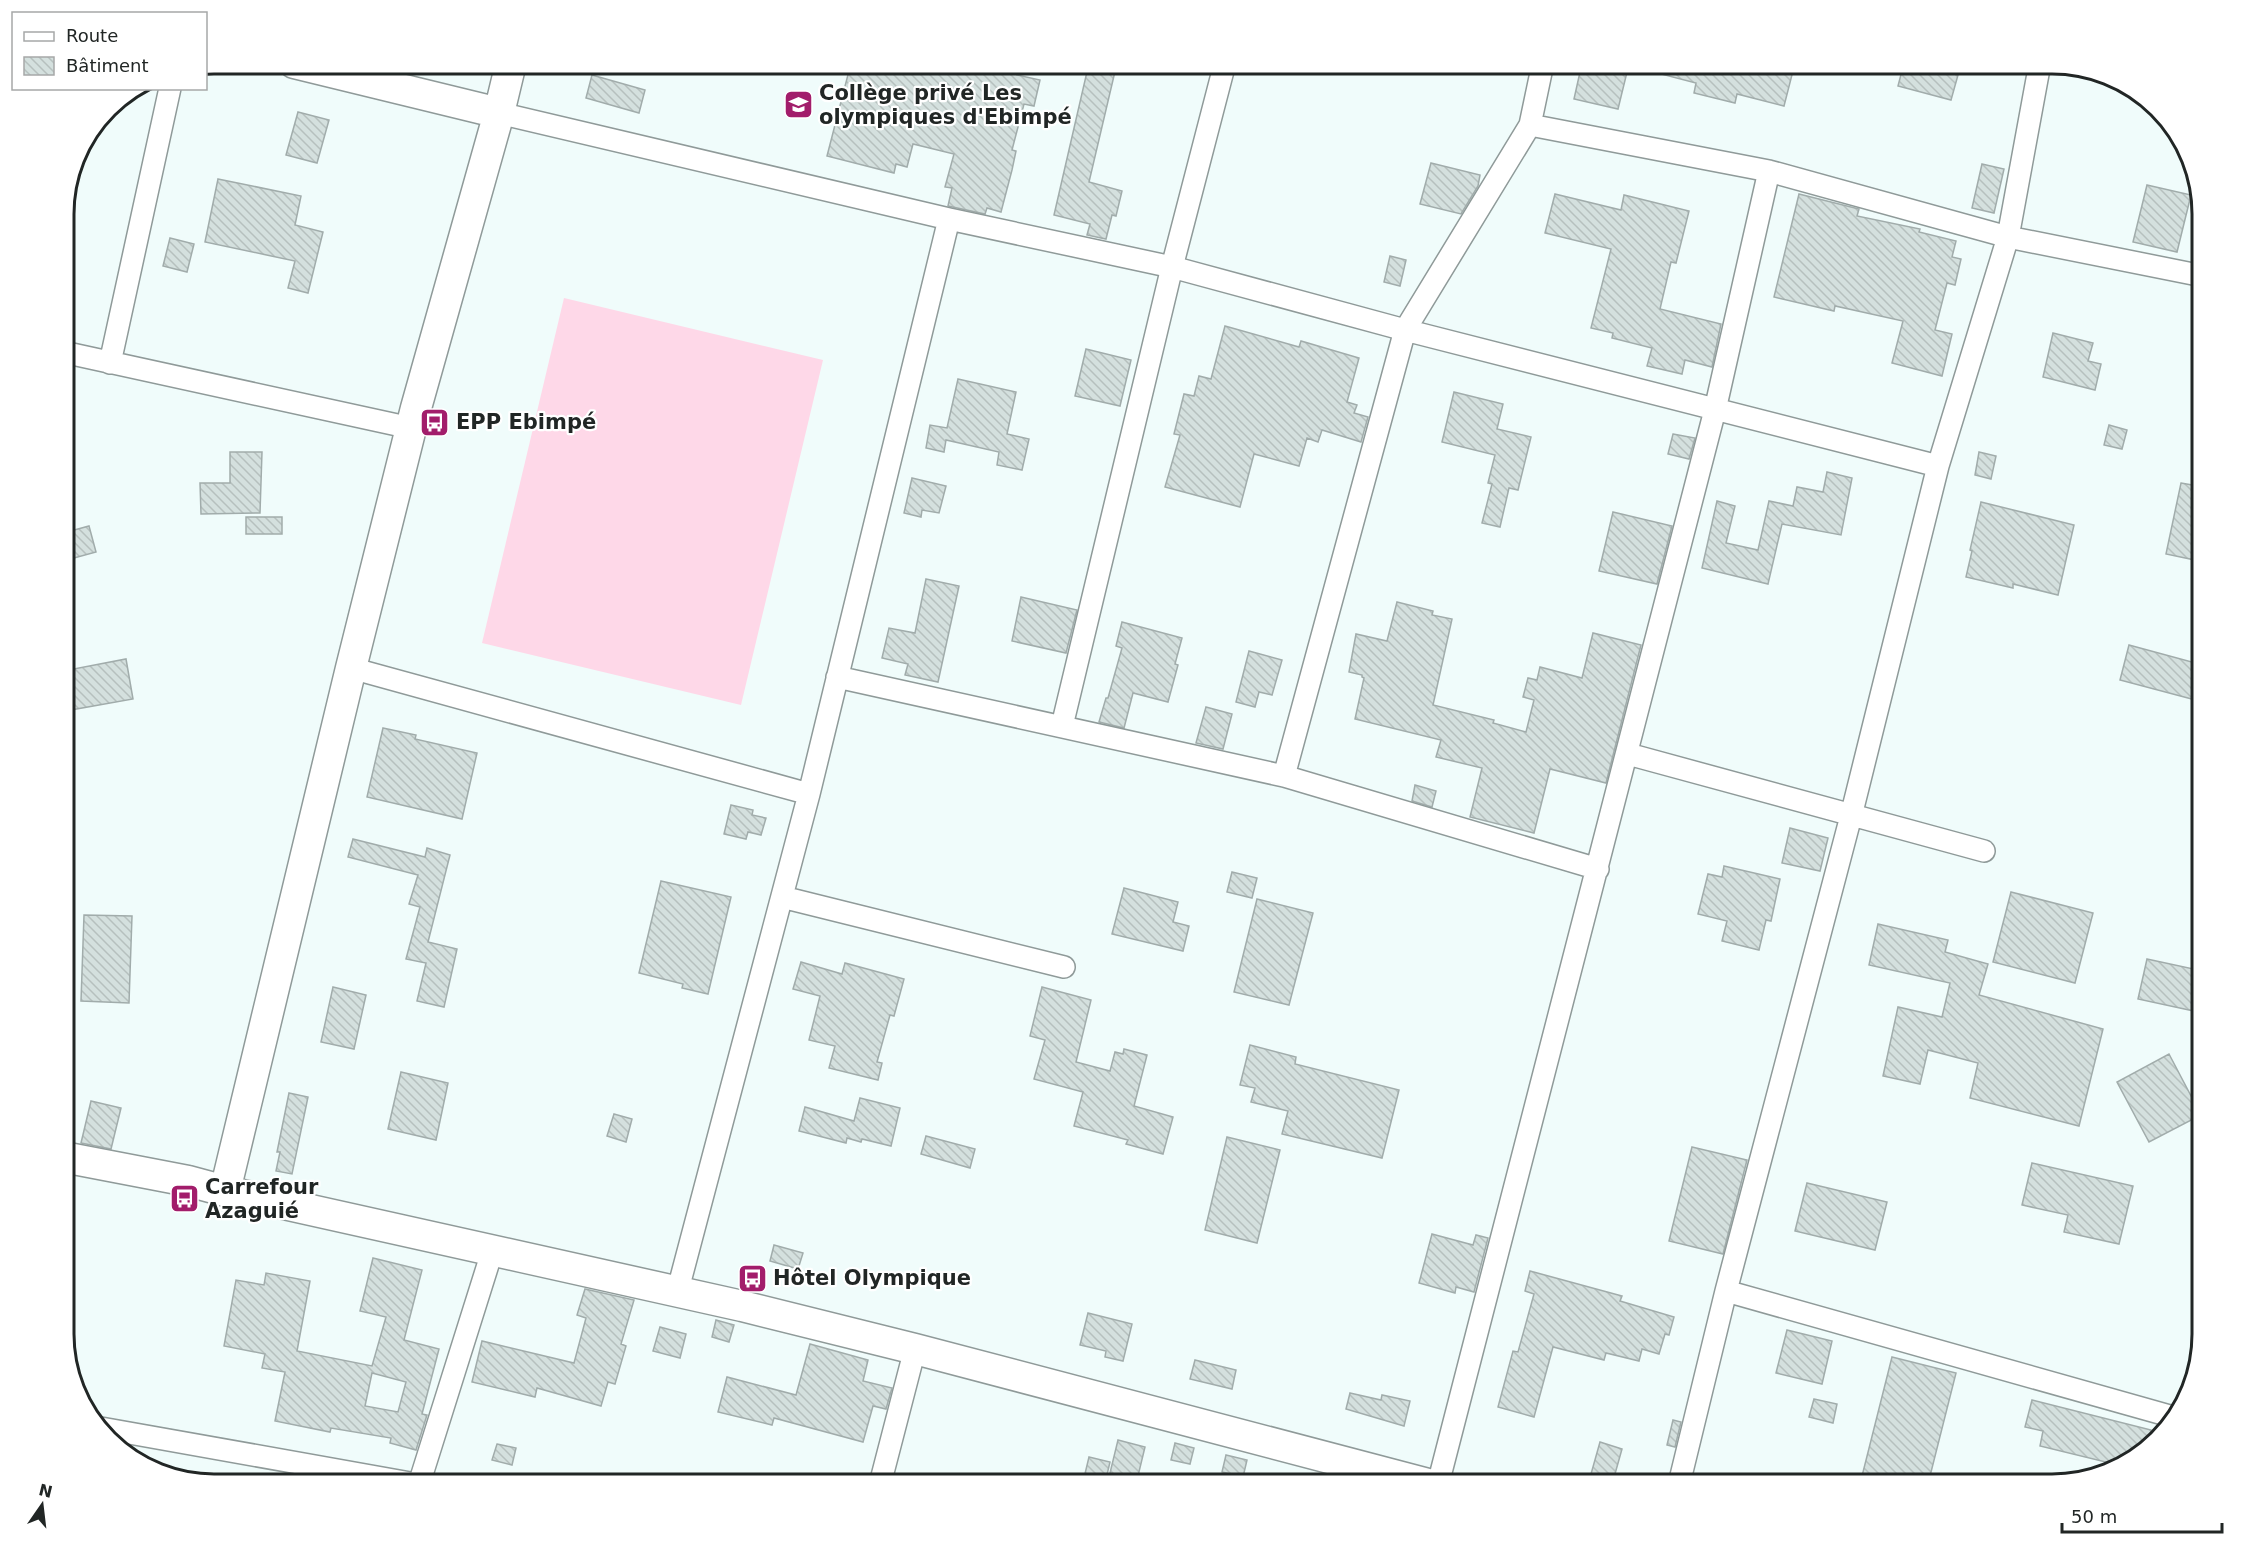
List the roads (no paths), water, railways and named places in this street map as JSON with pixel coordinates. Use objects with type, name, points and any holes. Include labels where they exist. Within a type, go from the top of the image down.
[{"type":"street","points":[[1062,726],[1172,267],[1222,73]]},
{"type":"street","points":[[1284,776],[1405,330],[1530,125],[1541,73]]},
{"type":"street","points":[[1681,1474],[1725,1291],[1851,816],[1938,466],[2008,237],[2038,73]]},
{"type":"street","points":[[340,74],[949,219],[1172,267],[1405,330],[1938,466]]},
{"type":"street","points":[[225,1191],[411,428],[508,74]]},
{"type":"street","points":[[110,363],[170,90]]},
{"type":"street","points":[[1530,125],[1769,171],[2008,237],[2192,274]]},
{"type":"street","points":[[1441,1474],[1715,410],[1769,171]]},
{"type":"street","points":[[676,1293],[809,794],[949,219]]},
{"type":"street","points":[[74,355],[411,428]]},
{"type":"street","points":[[351,668],[809,794]]},
{"type":"street","points":[[837,677],[1284,776],[1598,869]]},
{"type":"street","points":[[1628,754],[1984,851]]},
{"type":"street","points":[[782,897],[1064,967]]},
{"type":"street","points":[[74,1159],[188,1181],[492,1252],[742,1306],[1390,1474]]},
{"type":"street","points":[[420,1474],[492,1252]]},
{"type":"street","points":[[1725,1291],[2166,1415]]},
{"type":"street","points":[[883,1474],[915,1349]]},
{"type":"street","points":[[112,1430],[361,1474]]},
{"type":"place","name":"Collège privé Les olympiques d'Ebimpé","points":[[798,105]]},
{"type":"place","name":"EPP Ebimpé","points":[[435,422]]},
{"type":"place","name":"Carrefour Azaguié","points":[[184,1199]]},
{"type":"place","name":"Hôtel Olympique","points":[[752,1278]]}]
